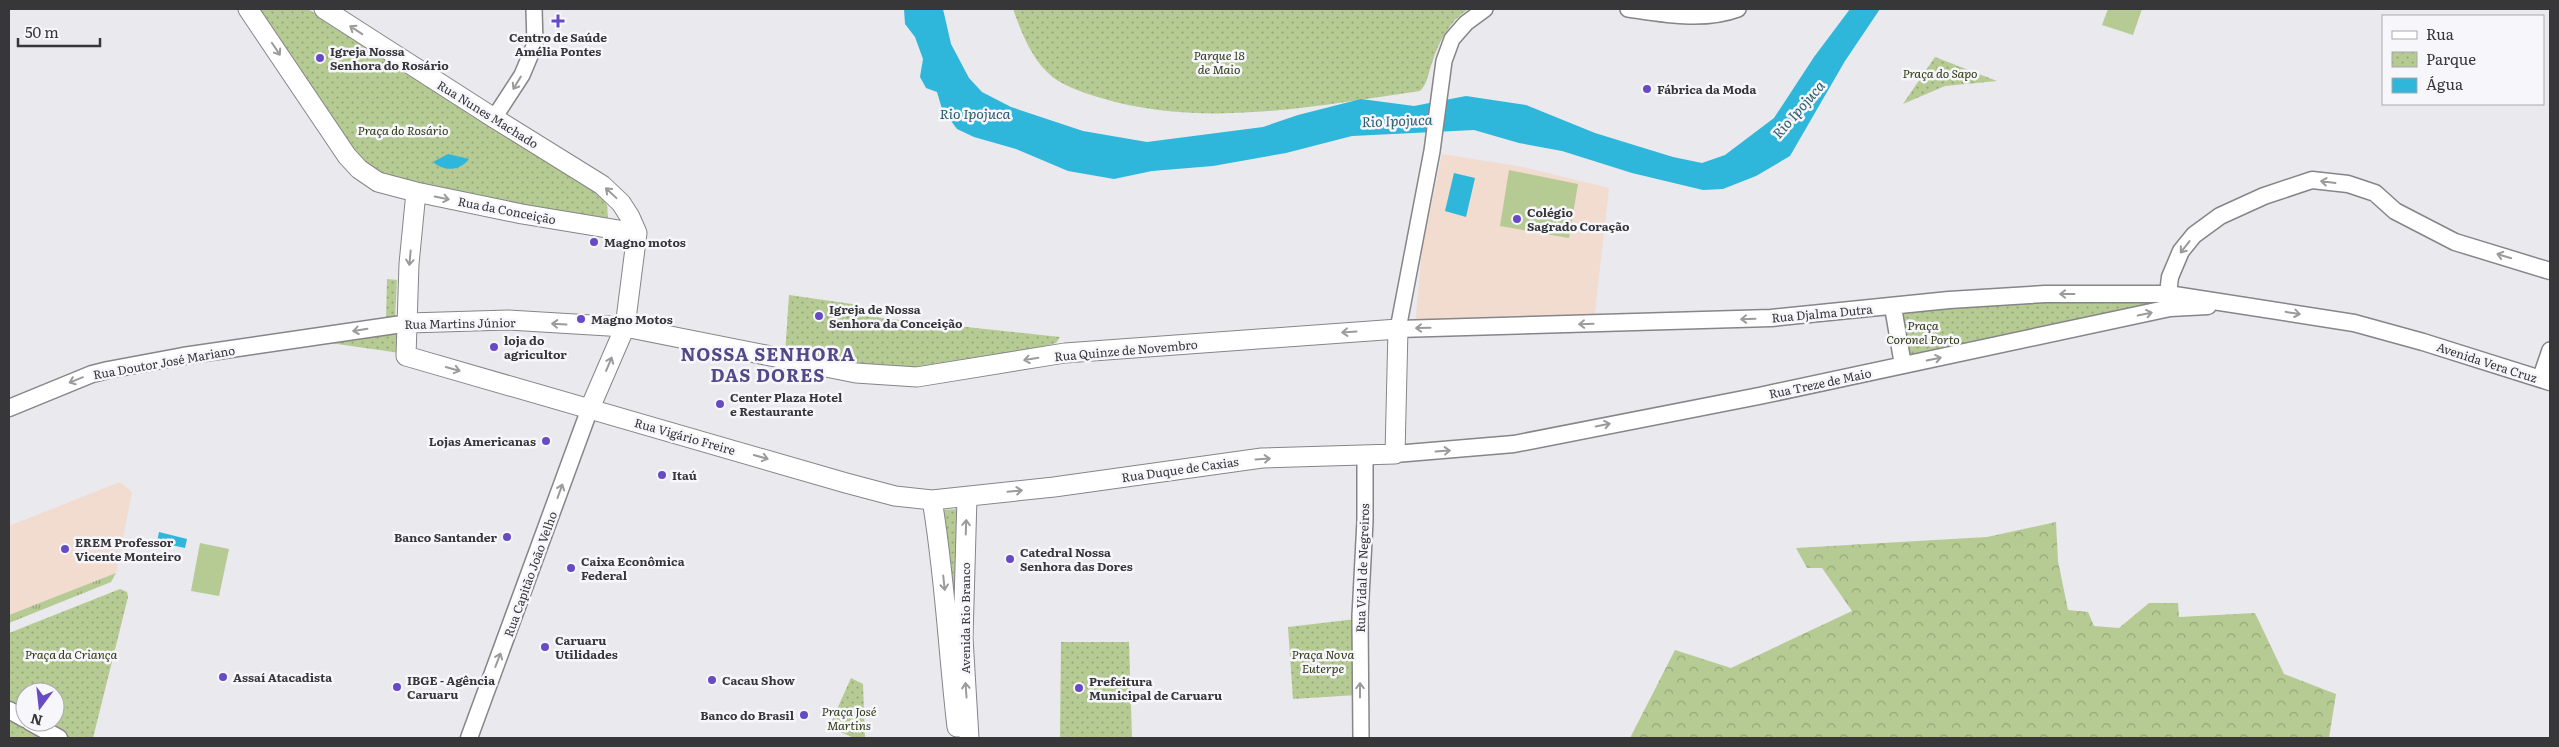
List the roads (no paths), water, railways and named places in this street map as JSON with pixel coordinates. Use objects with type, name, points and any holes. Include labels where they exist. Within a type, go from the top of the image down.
[{"type":"main road","name":"Rua da Conceição","points":[[248,9],[347,156],[378,182],[416,192],[522,214],[637,233]]},
{"type":"main road","name":"Rua Nunes Machado","points":[[324,9],[494,118],[602,184],[621,203],[637,233]]},
{"type":"main road","points":[[2168,294],[2170,277],[2181,251],[2194,235],[2220,216],[2264,196],[2312,180],[2348,184],[2375,193],[2395,211],[2454,242],[2550,271]]},
{"type":"main road","points":[[409,323],[409,264],[416,192]]},
{"type":"main road","points":[[590,408],[625,327],[637,233]]},
{"type":"main road","points":[[2099,294],[2108,304],[2109,314],[2104,322]]},
{"type":"main road","name":"Rua Djalma Dutra","points":[[1398,329],[1770,318],[1968,299],[2099,294],[2168,294],[2245,305]]},
{"type":"main road","name":"Rua Treze de Maio","points":[[1395,454],[1514,444],[1903,365],[2170,308],[2245,305]]},
{"type":"main road","name":"Avenida Vera Cruz","points":[[2245,305],[2354,323],[2423,342],[2545,380]]},
{"type":"main road","points":[[1893,307],[1903,365]]},
{"type":"main road","name":"Rua Martins Júnior","points":[[296,340],[409,323],[508,320],[625,327],[856,373]]},
{"type":"main road","name":"Rua Vigário Freire","points":[[409,323],[406,356],[896,496],[932,500],[967,497]]},
{"type":"main road","points":[[1395,454],[1398,329]]},
{"type":"main road","name":"Rua Quinze de Novembro","points":[[856,373],[917,377],[1065,353],[1398,329]]},
{"type":"main road","name":"Rua Doutor José Mariano","points":[[9,408],[92,374],[183,356],[296,340]]},
{"type":"main road","name":"Rua Capitão João Velho","points":[[469,738],[590,408]]},
{"type":"main road","name":"Rua Duque de Caxias","points":[[967,497],[1262,458],[1364,457],[1395,454]]},
{"type":"main road","name":"Avenida Rio Branco","points":[[967,497],[963,638],[969,738]]},
{"type":"main road","name":"Avenida Rio Branco","points":[[932,500],[944,586],[948,658],[958,738]]},
{"type":"street","points":[[494,118],[522,75],[535,44],[534,9]]},
{"type":"street","points":[[1398,329],[1432,149],[1444,62],[1452,39],[1466,23],[1485,9]]},
{"type":"street","points":[[1628,9],[1675,15],[1705,16],[1738,9]]},
{"type":"street","points":[[2545,380],[2550,350]]},
{"type":"street","name":"Rua Vidal de Negreiros","points":[[1361,738],[1360,616],[1365,521],[1364,457]]},
{"type":"water","name":"Rio Ipojuca","points":[[904,9],[943,9],[951,44],[969,78],[982,92],[1011,107],[1083,131],[1147,142],[1263,127],[1298,115],[1361,99],[1414,106],[1466,96],[1526,105],[1595,133],[1673,157],[1702,163],[1725,155],[1774,118],[1814,57],[1850,9],[1880,9],[1845,61],[1790,156],[1756,176],[1723,189],[1703,190],[1632,173],[1562,151],[1519,143],[1474,130],[1352,136],[1286,153],[1213,166],[1152,171],[1114,179],[1068,171],[1016,149],[974,137],[957,129],[942,109],[937,92],[926,88],[920,77],[923,59],[915,37],[905,24]]},
{"type":"water","points":[[448,154],[469,159],[461,166],[452,169],[447,169],[433,162]]},
{"type":"water","points":[[1454,173],[1475,178],[1466,217],[1445,211]]},
{"type":"water","points":[[159,532],[187,539],[185,548],[157,542]]},
{"type":"place","name":"Centro de Saúde Amélia Pontes","points":[[558,21]]},
{"type":"place","name":"Igreja Nossa Senhora do Rosário","points":[[320,58]]},
{"type":"place","name":"Fábrica da Moda","points":[[1647,89]]},
{"type":"place","name":"Colégio Sagrado Coração","points":[[1517,219]]},
{"type":"place","name":"Magno motos","points":[[594,242]]},
{"type":"place","name":"Igreja de Nossa Senhora da Conceição","points":[[819,316]]},
{"type":"place","name":"Magno Motos","points":[[581,319]]},
{"type":"place","name":"loja do agricultor","points":[[494,347]]},
{"type":"place","name":"Center Plaza Hotel e Restaurante","points":[[720,404]]},
{"type":"place","name":"Lojas Americanas","points":[[546,441]]},
{"type":"place","name":"Itaú","points":[[662,475]]},
{"type":"place","name":"Banco Santander","points":[[507,537]]},
{"type":"place","name":"EREM Professor Vicente Monteiro","points":[[65,549]]},
{"type":"place","name":"Catedral Nossa Senhora das Dores","points":[[1010,559]]},
{"type":"place","name":"Caixa Econômica Federal","points":[[571,568]]},
{"type":"place","name":"Caruaru Utilidades","points":[[545,647]]},
{"type":"place","name":"Assaí Atacadista","points":[[223,677]]},
{"type":"place","name":"Cacau Show","points":[[712,680]]},
{"type":"place","name":"IBGE - Agência Caruaru","points":[[397,687]]},
{"type":"place","name":"Prefeitura Municipal de Caruaru","points":[[1079,688]]},
{"type":"place","name":"Banco do Brasil","points":[[804,715]]},
{"type":"district","name":"NOSSA SENHORA DAS DORES","points":[[768,363]]},
{"type":"park label","name":"Parque 18 de Maio","points":[[1219,62]]},
{"type":"park label","name":"Praça do Sapo","points":[[1940,73]]},
{"type":"park label","name":"Praça do Rosário","points":[[403,130]]},
{"type":"park label","name":"Praça Coronel Porto","points":[[1923,332]]},
{"type":"park label","name":"Praça da Criança","points":[[71,654]]},
{"type":"park label","name":"Praça Nova Euterpe","points":[[1323,661]]},
{"type":"park label","name":"Praça José Martins","points":[[849,718]]}]
